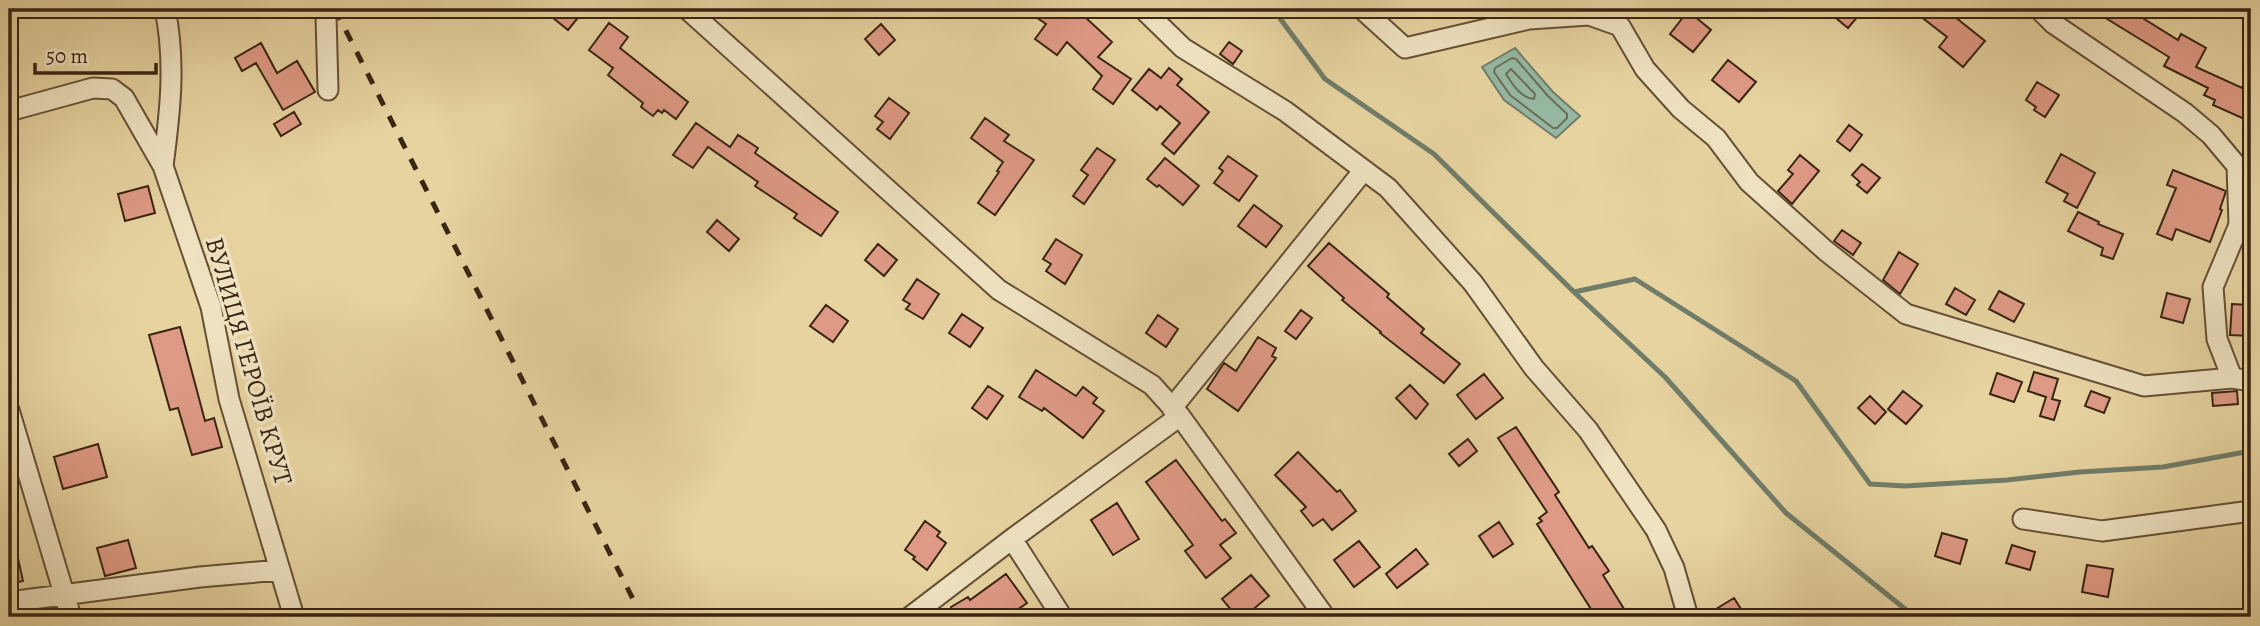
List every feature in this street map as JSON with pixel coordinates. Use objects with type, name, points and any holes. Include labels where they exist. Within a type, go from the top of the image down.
[{"type":"street","points":[[163,166],[170,116],[172,73],[166,9]]},
{"type":"street","points":[[323,9],[326,16],[328,90]]},
{"type":"street","points":[[687,9],[999,290],[1152,385],[1176,412],[1325,617]]},
{"type":"street","points":[[1143,9],[1183,48],[1285,111],[1388,188],[1473,283],[1534,368],[1588,430],[1657,530],[1674,568],[1688,617]]},
{"type":"street","points":[[1362,9],[1405,48],[1556,13],[1589,15],[1620,26],[1645,69],[1681,109],[1716,138],[1749,182],[1826,251],[1906,314],[2144,386],[2242,380],[2217,339],[2213,287],[2239,225],[2237,166],[2211,135],[2185,113],[2054,24],[2039,9]]},
{"type":"street","name":"ВУЛИЦЯ ГЕРОЇВ КРУТ","points":[[9,111],[93,88],[113,89],[124,98],[163,166],[211,307],[229,399],[294,617]]},
{"type":"street","points":[[910,617],[1176,412],[1364,170]]},
{"type":"street","points":[[9,410],[71,617]]},
{"type":"street","points":[[2023,519],[2102,531],[2251,511]]},
{"type":"street","points":[[1012,539],[1062,617]]},
{"type":"street","points":[[9,602],[200,577],[279,570]]},
{"type":"water","points":[[1515,48],[1553,92],[1580,116],[1556,138],[1504,100],[1482,67]]},
{"type":"building","points":[[542,9],[585,9],[568,30]]},
{"type":"building","points":[[1024,9],[1092,9],[1085,17],[1112,42],[1098,57],[1131,79],[1113,104],[1093,89],[1102,76],[1067,42],[1057,55],[1035,39],[1046,24]]},
{"type":"building","points":[[1825,9],[1864,9],[1848,28]]},
{"type":"building","points":[[1911,9],[1945,9],[1985,41],[1963,67],[1939,47],[1947,37]]},
{"type":"building","points":[[2091,9],[2128,9],[2178,40],[2181,34],[2206,48],[2196,67],[2242,88],[2251,68],[2251,122],[2213,105],[2215,100],[2204,95],[2208,88],[2164,66],[2169,57]]},
{"type":"building","points":[[1688,11],[1711,30],[1693,52],[1670,34]]},
{"type":"building","points":[[609,23],[628,37],[620,48],[688,102],[676,119],[664,110],[662,113],[658,110],[653,116],[641,107],[643,103],[608,75],[613,68],[589,50]]},
{"type":"building","points":[[881,24],[895,40],[879,55],[865,39]]},
{"type":"building","points":[[1229,42],[1242,51],[1233,64],[1220,54]]},
{"type":"building","points":[[261,43],[277,73],[297,61],[315,92],[283,110],[256,63],[242,71],[235,58]]},
{"type":"building","points":[[1728,60],[1756,82],[1739,102],[1712,80]]},
{"type":"building","points":[[1169,68],[1182,79],[1177,85],[1209,112],[1174,154],[1162,144],[1180,123],[1160,106],[1157,110],[1132,90],[1149,69],[1161,78]]},
{"type":"building","points":[[2037,82],[2059,95],[2045,117],[2034,110],[2036,107],[2026,100]]},
{"type":"building","points":[[889,98],[909,113],[890,139],[877,129],[883,122],[875,116]]},
{"type":"building","points":[[294,112],[301,124],[281,136],[274,124]]},
{"type":"building","points":[[985,118],[1009,135],[1004,141],[1034,160],[995,215],[978,203],[1003,162],[971,138]]},
{"type":"building","points":[[696,123],[730,147],[738,135],[758,148],[755,153],[838,212],[821,236],[794,218],[797,214],[755,186],[758,182],[708,147],[693,168],[673,155]]},
{"type":"building","points":[[1849,125],[1862,135],[1850,151],[1837,141]]},
{"type":"building","points":[[1097,148],[1115,160],[1084,204],[1073,196],[1088,175],[1081,170]]},
{"type":"building","points":[[2061,154],[2095,173],[2077,208],[2064,201],[2068,194],[2046,182]]},
{"type":"building","points":[[1800,155],[1819,171],[1792,204],[1778,191],[1793,174],[1788,170]]},
{"type":"building","points":[[1228,156],[1257,176],[1239,201],[1214,183],[1223,171],[1219,168]]},
{"type":"building","points":[[1165,158],[1199,186],[1183,205],[1159,185],[1157,187],[1147,179]]},
{"type":"building","points":[[1862,164],[1880,178],[1867,193],[1857,185],[1860,182],[1852,175]]},
{"type":"building","points":[[2173,170],[2226,191],[2210,242],[2176,229],[2172,240],[2157,234],[2176,188],[2167,185]]},
{"type":"building","points":[[148,186],[155,213],[125,221],[118,194]]},
{"type":"building","points":[[1254,205],[1282,226],[1266,247],[1238,226]]},
{"type":"building","points":[[2078,212],[2123,234],[2113,259],[2101,255],[2103,248],[2068,231]]},
{"type":"building","points":[[717,220],[739,239],[729,251],[707,232]]},
{"type":"building","points":[[1842,230],[1861,243],[1853,255],[1834,241]]},
{"type":"building","points":[[1056,239],[1082,255],[1065,284],[1046,271],[1051,264],[1043,259]]},
{"type":"building","points":[[1329,243],[1389,294],[1387,297],[1424,329],[1421,333],[1460,364],[1444,383],[1380,333],[1308,266]]},
{"type":"building","points":[[878,244],[897,260],[884,276],[865,260]]},
{"type":"building","points":[[1899,252],[1918,264],[1900,294],[1883,280]]},
{"type":"building","points":[[917,279],[939,294],[923,319],[906,309],[910,304],[903,300]]},
{"type":"building","points":[[1955,288],[1975,300],[1966,315],[1946,304]]},
{"type":"building","points":[[1999,291],[2024,304],[2014,322],[1989,309]]},
{"type":"building","points":[[2167,293],[2190,299],[2183,323],[2161,317]]},
{"type":"building","points":[[2232,304],[2248,305],[2251,336],[2230,335]]},
{"type":"building","points":[[826,305],[848,321],[833,342],[810,326]]},
{"type":"building","points":[[1301,310],[1312,318],[1296,339],[1285,331]]},
{"type":"building","points":[[962,314],[983,328],[970,347],[949,333]]},
{"type":"building","points":[[1158,315],[1178,329],[1166,347],[1146,333]]},
{"type":"building","points":[[180,327],[205,421],[214,418],[222,447],[192,455],[178,408],[170,410],[149,335]]},
{"type":"building","points":[[1258,337],[1276,348],[1272,356],[1276,358],[1238,411],[1207,389],[1224,363],[1236,371]]},
{"type":"building","points":[[1036,370],[1076,396],[1083,387],[1097,398],[1093,403],[1104,411],[1083,438],[1044,408],[1042,411],[1019,397]]},
{"type":"building","points":[[2034,372],[2058,379],[2052,399],[2060,401],[2054,420],[2040,416],[2046,397],[2028,391]]},
{"type":"building","points":[[1997,373],[2022,382],[2014,402],[1990,394]]},
{"type":"building","points":[[1484,374],[1503,398],[1476,419],[1457,395]]},
{"type":"building","points":[[1410,385],[1428,404],[1416,419],[1396,398]]},
{"type":"building","points":[[988,386],[1003,396],[987,419],[972,408]]},
{"type":"building","points":[[1903,391],[1922,406],[1906,424],[1888,409]]},
{"type":"building","points":[[2091,391],[2110,398],[2104,413],[2085,406]]},
{"type":"building","points":[[2237,391],[2238,404],[2213,406],[2212,393]]},
{"type":"building","points":[[1870,396],[1886,412],[1875,424],[1858,408]]},
{"type":"building","points":[[1516,427],[1559,492],[1555,495],[1589,548],[1592,546],[1609,571],[1603,575],[1629,617],[1596,617],[1537,524],[1542,521],[1539,518],[1547,512],[1498,438]]},
{"type":"building","points":[[1468,439],[1477,451],[1459,466],[1449,454]]},
{"type":"building","points":[[98,444],[107,477],[63,489],[54,457]]},
{"type":"building","points":[[1298,452],[1337,492],[1340,490],[1356,511],[1332,530],[1323,519],[1313,526],[1301,511],[1306,507],[1275,475]]},
{"type":"building","points":[[1176,460],[1222,521],[1225,519],[1236,533],[1220,545],[1231,558],[1206,578],[1185,551],[1193,545],[1146,482]]},
{"type":"building","points":[[1117,503],[1139,539],[1113,555],[1091,520]]},
{"type":"building","points":[[925,521],[940,532],[937,536],[946,543],[927,570],[905,550]]},
{"type":"building","points":[[1499,522],[1513,544],[1493,557],[1479,536]]},
{"type":"building","points":[[1942,533],[1967,540],[1960,564],[1935,556]]},
{"type":"building","points":[[14,540],[23,581],[9,584],[9,541]]},
{"type":"building","points":[[128,540],[136,568],[105,576],[97,548]]},
{"type":"building","points":[[1359,541],[1380,567],[1354,587],[1334,560]]},
{"type":"building","points":[[2012,545],[2035,552],[2030,570],[2006,563]]},
{"type":"building","points":[[1416,549],[1428,564],[1397,588],[1386,574]]},
{"type":"building","points":[[2087,565],[2113,569],[2108,597],[2082,592]]},
{"type":"building","points":[[1006,574],[1027,603],[1007,617],[957,617],[951,607],[968,597],[970,600]]},
{"type":"building","points":[[1251,575],[1269,596],[1244,617],[1237,617],[1222,599]]},
{"type":"building","points":[[1734,598],[1746,617],[1703,617]]},
{"type":"waterway","points":[[1273,9],[1325,79],[1434,154],[1574,292],[1635,279],[1796,381],[1870,484],[1905,486],[2163,467],[2251,451]]},
{"type":"waterway","points":[[1574,292],[1665,377],[1786,513],[1915,617]]},
{"type":"railway","points":[[335,9],[642,617]]}]
